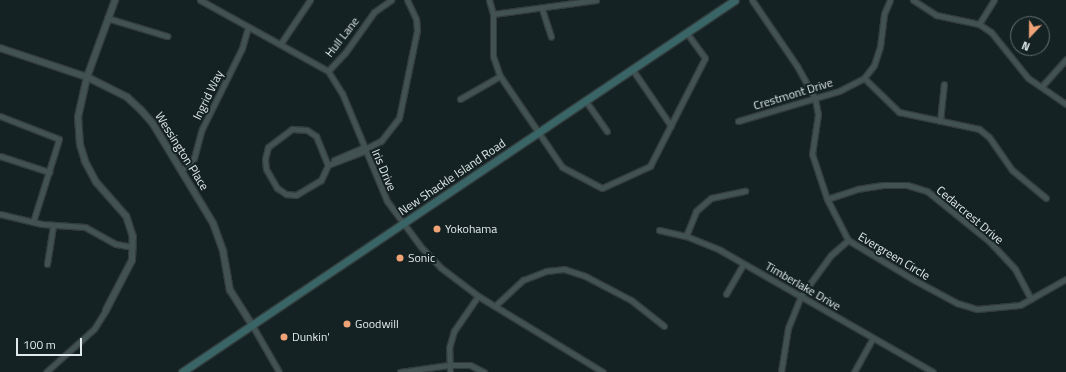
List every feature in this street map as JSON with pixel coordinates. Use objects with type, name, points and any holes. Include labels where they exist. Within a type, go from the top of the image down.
[{"type":"main road","name":"New Shackle Island Road","points":[[182,372],[735,0]]},
{"type":"street","points":[[46,372],[94,329],[106,310],[132,260],[133,247],[126,216],[96,182],[80,145],[78,117],[87,77],[107,18],[115,0]]},
{"type":"street","name":"Iris Drive","points":[[200,0],[248,27],[281,43],[328,71],[342,93],[387,201],[402,225],[440,267],[478,296],[496,305],[604,372]]},
{"type":"street","points":[[281,43],[310,0]]},
{"type":"street","name":"Hull Lane","points":[[328,71],[345,53],[374,12],[391,0]]},
{"type":"street","points":[[328,164],[316,136],[299,129],[292,129],[275,140],[268,148],[265,159],[266,169],[277,188],[291,195],[303,193],[317,184],[328,164],[381,141],[399,118],[417,30],[416,19],[407,0]]},
{"type":"street","points":[[489,0],[492,14],[493,56],[500,76],[562,167],[602,188],[650,166],[705,58],[686,32]]},
{"type":"street","points":[[492,14],[542,10],[596,0]]},
{"type":"street","name":"Evergreen Circle","points":[[752,0],[797,66],[815,99],[818,114],[812,154],[827,199],[848,240],[873,257],[957,303],[977,309],[994,309],[1020,305],[1066,279]]},
{"type":"street","points":[[890,0],[884,14],[880,47],[874,64],[864,78],[899,112],[979,129],[989,137],[1012,170],[1046,198]]},
{"type":"street","points":[[913,0],[936,15],[979,24],[995,36],[1028,78],[1042,86],[1066,104]]},
{"type":"street","points":[[979,24],[994,0]]},
{"type":"street","points":[[542,10],[551,38]]},
{"type":"street","points":[[107,18],[167,36]]},
{"type":"street","name":"Ingrid Way","points":[[182,170],[194,158],[202,129],[242,48],[248,27]]},
{"type":"street","name":"Wessington Place","points":[[0,48],[87,77],[127,97],[141,110],[182,170],[213,224],[223,251],[230,290],[252,325]]},
{"type":"street","points":[[1042,86],[1066,59]]},
{"type":"street","points":[[632,69],[671,126]]},
{"type":"street","points":[[460,99],[500,76]]},
{"type":"street","name":"Crestmont Drive","points":[[738,121],[815,99],[864,78]]},
{"type":"street","points":[[940,121],[944,84]]},
{"type":"street","points":[[585,100],[607,130]]},
{"type":"street","points":[[0,116],[57,136],[58,142],[33,222]]},
{"type":"street","points":[[0,156],[49,172]]},
{"type":"street","name":"Cedarcrest Drive","points":[[827,199],[857,189],[883,185],[907,185],[927,191],[989,241],[1015,269],[1031,299]]},
{"type":"street","points":[[686,236],[696,211],[711,198],[745,191]]},
{"type":"street","points":[[0,214],[33,222],[85,227],[116,244],[133,247]]},
{"type":"street","points":[[47,264],[53,225]]},
{"type":"street","name":"Timberlake Drive","points":[[659,230],[686,236],[743,264],[933,372]]},
{"type":"street","points":[[781,372],[788,328],[801,296],[832,254],[848,240]]},
{"type":"street","points":[[726,294],[743,264]]},
{"type":"street","points":[[496,305],[523,280],[546,271],[564,269],[585,276],[631,300],[664,326]]},
{"type":"street","points":[[450,372],[449,348],[454,331],[478,296]]},
{"type":"street","points":[[252,325],[279,372]]},
{"type":"street","points":[[854,372],[873,338]]},
{"type":"street","points":[[400,372],[449,365],[470,365],[484,372]]},
{"type":"place","name":"Yokohama","points":[[437,229]]},
{"type":"place","name":"Sonic","points":[[400,258]]},
{"type":"place","name":"Goodwill","points":[[347,324]]},
{"type":"place","name":"Dunkin'","points":[[284,337]]}]
